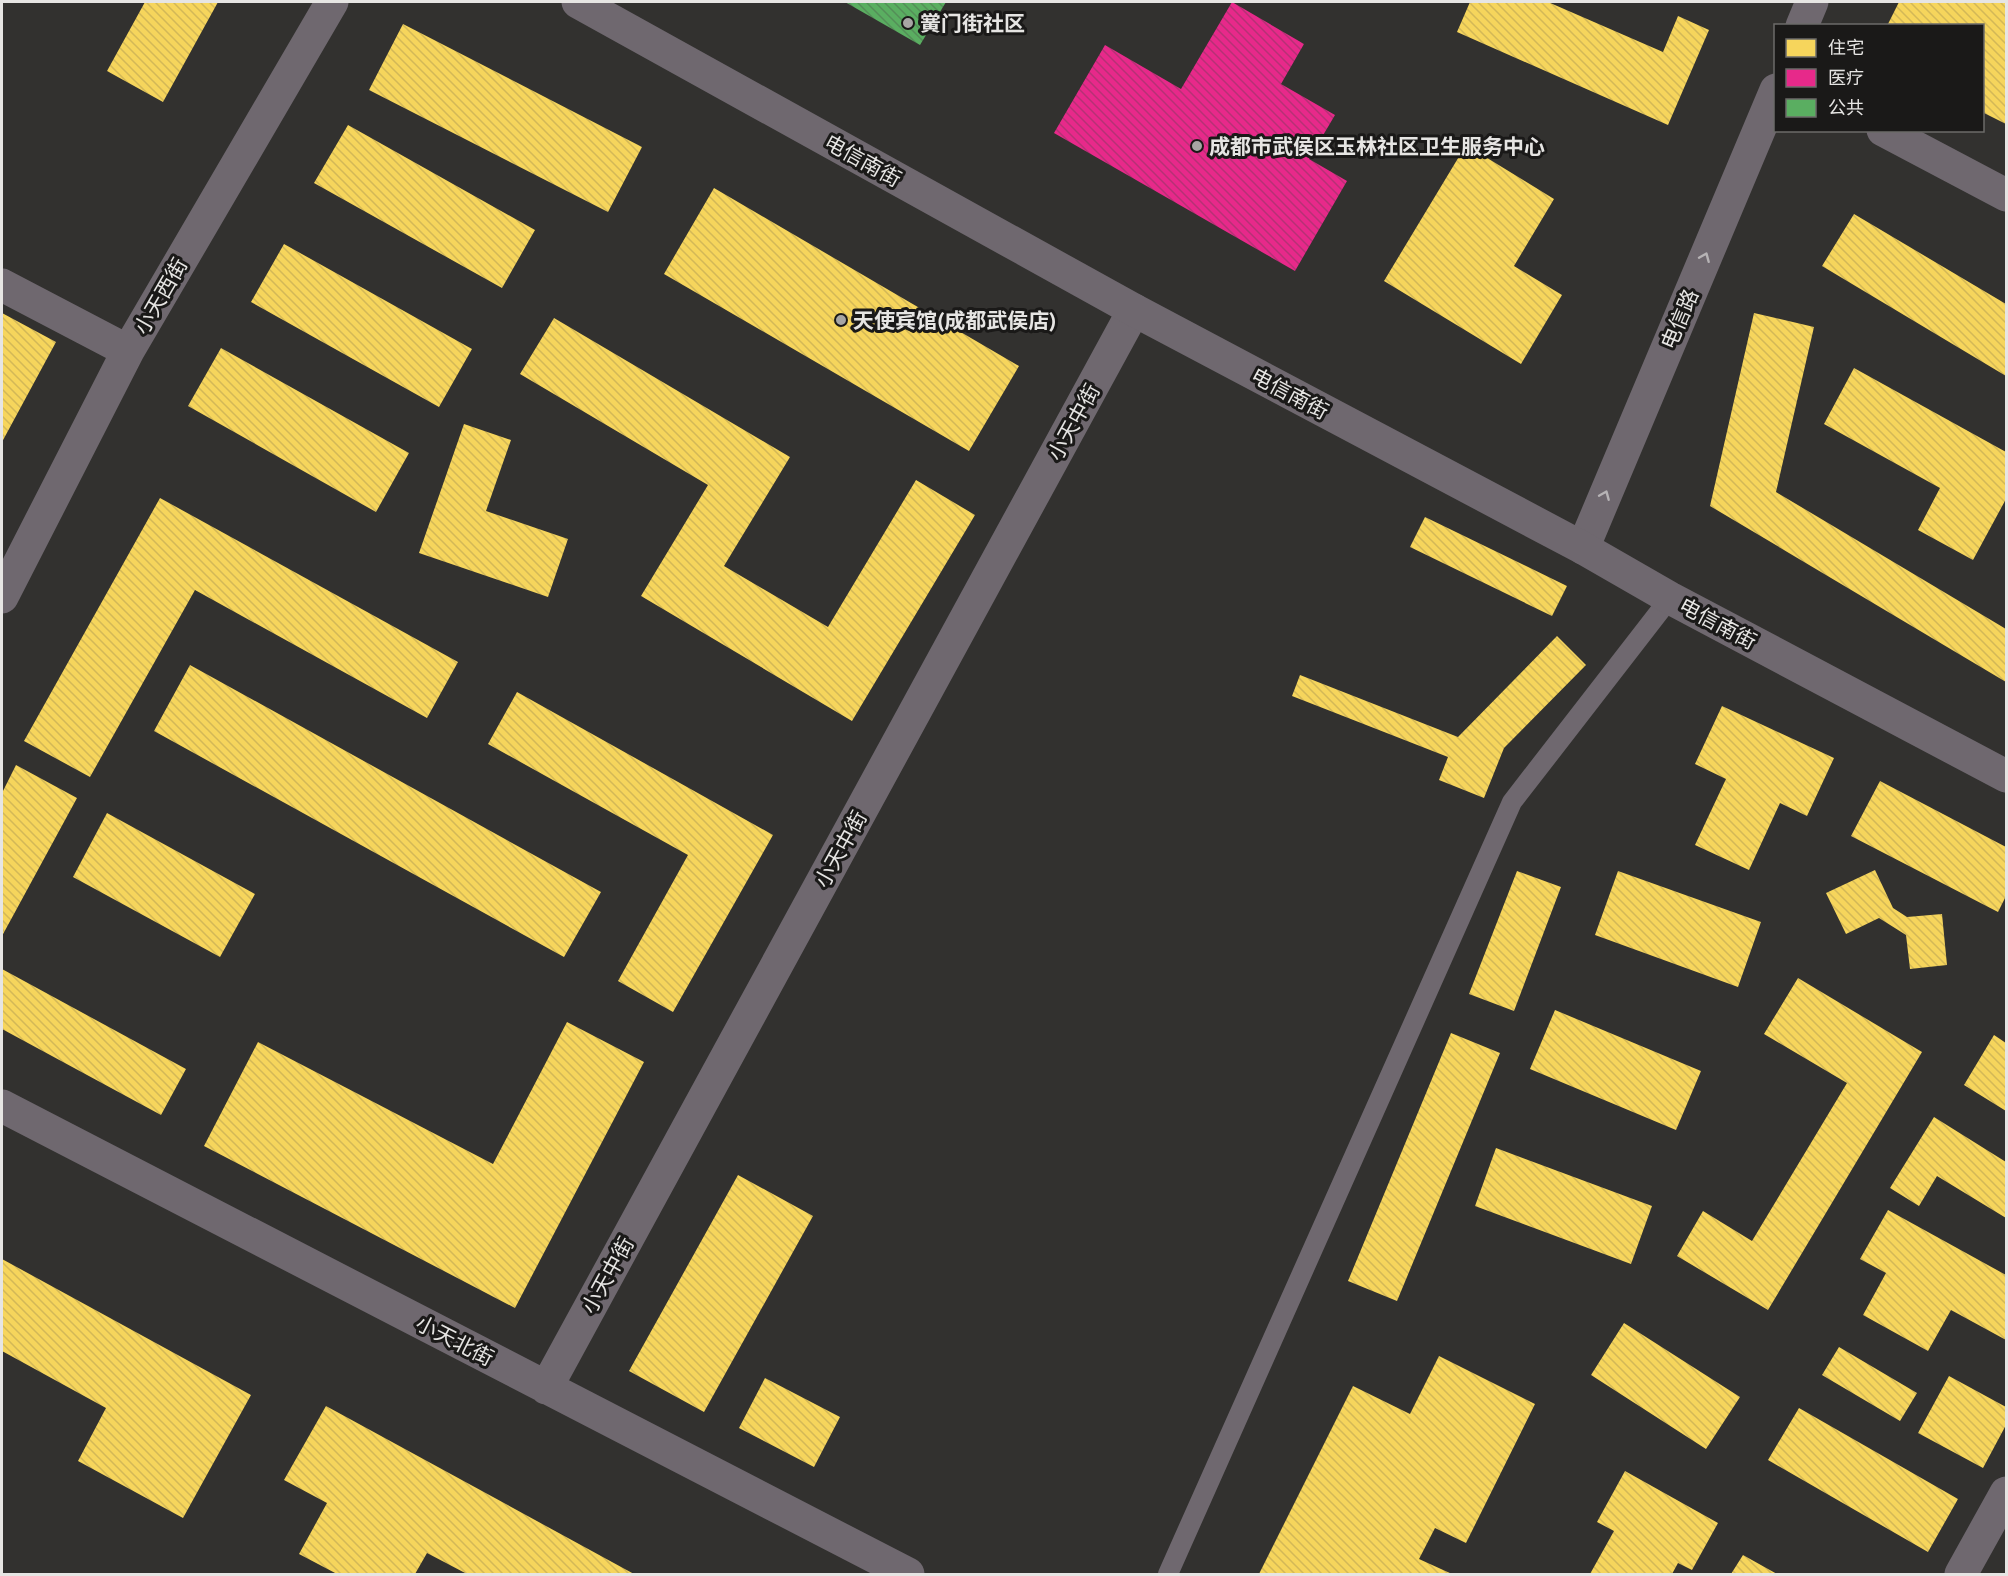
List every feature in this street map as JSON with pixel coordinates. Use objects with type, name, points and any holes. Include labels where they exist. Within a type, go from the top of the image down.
[{"type":"street","name":"小天西街","points":[[2,597],[128,351],[332,2]]},
{"type":"street","name":"电信南街","points":[[578,2],[1134,310],[2007,776]]},
{"type":"street","points":[[1803,24],[1812,2]]},
{"type":"street","name":"电信路","points":[[1583,548],[1774,95]]},
{"type":"street","points":[[1887,132],[2007,195]]},
{"type":"street","points":[[2,285],[128,351]]},
{"type":"street","name":"小天中街","points":[[546,1388],[1134,310]]},
{"type":"street","name":"小天北街","points":[[2,1106],[908,1575]]},
{"type":"street","points":[[1961,1575],[2007,1493]]},
{"type":"lane","points":[[1167,1575],[1512,802],[1670,598]]},
{"type":"building: 住宅","points":[[145,2],[218,2],[163,102],[107,71]]},
{"type":"building: 住宅","points":[[1470,2],[1548,2],[1663,52],[1678,16],[1709,30],[1668,125],[1457,32]]},
{"type":"building: 住宅","points":[[1899,2],[2006,2],[2006,124],[1984,113],[1984,24],[1888,24]]},
{"type":"building: 住宅","points":[[403,24],[642,147],[608,212],[369,90]]},
{"type":"building: 住宅","points":[[348,125],[535,230],[502,288],[314,183]]},
{"type":"building: 住宅","points":[[1466,145],[1554,199],[1514,266],[1562,295],[1521,364],[1384,281]]},
{"type":"building: 住宅","name":"天使宾馆(成都武侯店)","points":[[714,188],[1019,366],[969,451],[664,274]]},
{"type":"building: 住宅","points":[[1854,214],[2006,304],[2006,376],[1822,266]]},
{"type":"building: 住宅","points":[[284,244],[472,349],[439,407],[251,302]]},
{"type":"building: 住宅","points":[[2,313],[56,342],[2,442]]},
{"type":"building: 住宅","points":[[1754,313],[1814,327],[1776,492],[2006,629],[2006,682],[1710,506]]},
{"type":"building: 住宅","points":[[554,318],[790,457],[724,566],[828,627],[916,480],[975,515],[852,721],[641,596],[708,485],[520,374]]},
{"type":"building: 住宅","points":[[221,348],[409,453],[376,512],[188,406]]},
{"type":"building: 住宅","points":[[1854,368],[2006,452],[2006,499],[1973,560],[1918,530],[1940,488],[1824,424]]},
{"type":"building: 住宅","points":[[464,424],[511,440],[486,511],[568,539],[548,597],[419,553]]},
{"type":"building: 住宅","points":[[160,498],[458,662],[427,718],[195,590],[90,777],[24,741]]},
{"type":"building: 住宅","points":[[1425,517],[1567,586],[1552,616],[1410,547]]},
{"type":"building: 住宅","points":[[1557,636],[1586,665],[1504,748],[1484,798],[1439,780],[1448,757],[1292,696],[1300,675],[1458,737]]},
{"type":"building: 住宅","points":[[190,665],[601,892],[564,957],[154,731]]},
{"type":"building: 住宅","points":[[517,692],[773,835],[673,1012],[618,981],[688,855],[488,744]]},
{"type":"building: 住宅","points":[[1722,706],[1834,758],[1807,816],[1780,803],[1749,870],[1695,845],[1726,779],[1695,764]]},
{"type":"building: 住宅","points":[[16,765],[77,798],[2,936],[2,793]]},
{"type":"building: 住宅","points":[[1880,781],[2006,847],[2006,896],[1998,912],[1851,836]]},
{"type":"building: 住宅","points":[[107,813],[255,894],[220,957],[73,877]]},
{"type":"building: 住宅","points":[[1875,870],[1893,908],[1907,917],[1942,914],[1947,965],[1910,969],[1906,935],[1879,918],[1846,934],[1826,893]]},
{"type":"building: 住宅","points":[[1517,871],[1561,887],[1514,1011],[1469,994]]},
{"type":"building: 住宅","points":[[1618,871],[1761,922],[1738,987],[1595,935]]},
{"type":"building: 住宅","points":[[2,969],[186,1069],[161,1115],[2,1029]]},
{"type":"building: 住宅","points":[[1798,978],[1922,1052],[1768,1310],[1677,1256],[1703,1211],[1752,1241],[1847,1083],[1764,1034]]},
{"type":"building: 住宅","points":[[1555,1010],[1701,1071],[1676,1130],[1530,1069]]},
{"type":"building: 住宅","points":[[567,1022],[644,1062],[515,1308],[204,1146],[258,1042],[493,1164]]},
{"type":"building: 住宅","points":[[1451,1033],[1500,1053],[1397,1301],[1348,1281]]},
{"type":"building: 住宅","points":[[1994,1035],[2006,1043],[2006,1111],[1964,1085]]},
{"type":"building: 住宅","points":[[1934,1117],[2006,1162],[2006,1218],[1937,1176],[1919,1206],[1890,1188]]},
{"type":"building: 住宅","points":[[1496,1148],[1652,1206],[1631,1264],[1475,1206]]},
{"type":"building: 住宅","points":[[738,1175],[813,1216],[704,1412],[629,1371]]},
{"type":"building: 住宅","points":[[1888,1210],[2006,1275],[2006,1340],[1951,1310],[1928,1351],[1863,1315],[1886,1273],[1860,1259]]},
{"type":"building: 住宅","points":[[2,1259],[251,1395],[183,1518],[78,1461],[106,1408],[2,1351]]},
{"type":"building: 住宅","points":[[1624,1323],[1740,1397],[1706,1449],[1591,1375]]},
{"type":"building: 住宅","points":[[1839,1347],[1917,1393],[1900,1421],[1822,1375]]},
{"type":"building: 住宅","points":[[1439,1356],[1535,1404],[1466,1543],[1435,1528],[1419,1559],[1452,1574],[1259,1574],[1353,1386],[1410,1414]]},
{"type":"building: 住宅","points":[[1949,1376],[2006,1407],[2006,1425],[1983,1468],[1918,1433]]},
{"type":"building: 住宅","points":[[765,1378],[840,1417],[814,1467],[739,1428]]},
{"type":"building: 住宅","points":[[326,1406],[634,1574],[467,1574],[427,1553],[415,1574],[337,1574],[299,1554],[327,1503],[284,1480]]},
{"type":"building: 住宅","points":[[1799,1408],[1958,1499],[1928,1552],[1768,1460]]},
{"type":"building: 住宅","points":[[1625,1471],[1718,1523],[1692,1570],[1678,1563],[1672,1574],[1590,1574],[1614,1531],[1597,1522]]},
{"type":"building: 住宅","points":[[1743,1555],[1777,1574],[1731,1574]]},
{"type":"building: 医疗","name":"成都市武侯区玉林社区卫生服务中心","points":[[1232,2],[1304,44],[1281,84],[1335,115],[1309,159],[1347,181],[1295,271],[1054,133],[1105,45],[1181,89]]},
{"type":"building: 公共","name":"黉门街社区","points":[[845,2],[946,2],[920,45]]},
{"type":"place","name":"黉门街社区","points":[[908,23]]},
{"type":"place","name":"成都市武侯区玉林社区卫生服务中心","points":[[1197,146]]},
{"type":"place","name":"天使宾馆(成都武侯店)","points":[[841,320]]}]
